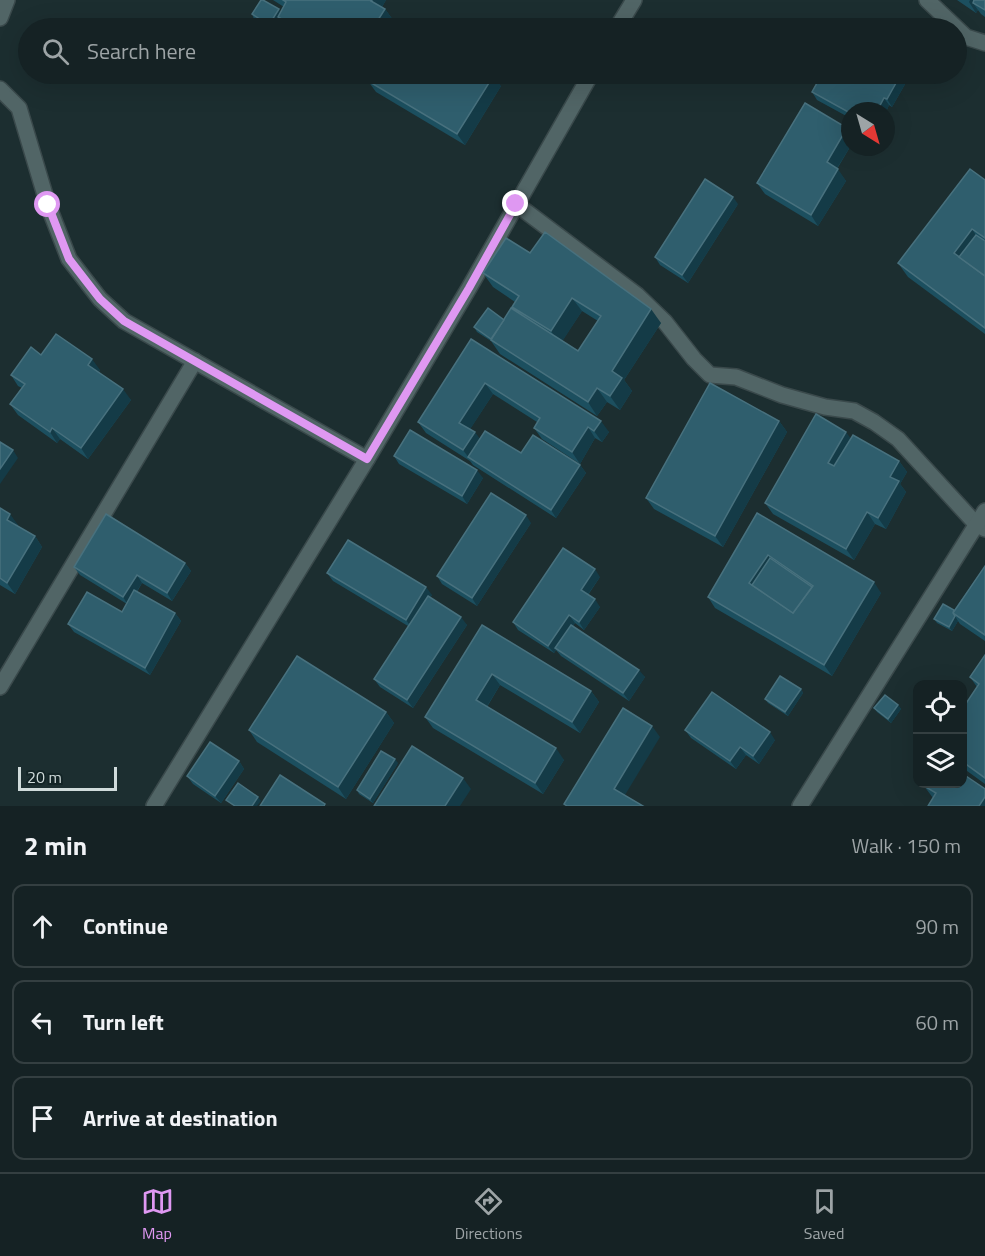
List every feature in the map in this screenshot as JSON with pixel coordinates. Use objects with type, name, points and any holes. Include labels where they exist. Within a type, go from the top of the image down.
[{"type":"street","points":[[0,18],[7,0]]},
{"type":"street","points":[[623,18],[634,0]]},
{"type":"street","points":[[927,0],[946,18]]},
{"type":"street","points":[[967,37],[985,43]]},
{"type":"street","points":[[154,806],[367,459],[469,288],[585,84]]},
{"type":"street","points":[[0,89],[18,108],[48,205],[69,259],[100,299],[124,321],[367,459]]},
{"type":"street","points":[[516,204],[637,295],[665,322],[694,359],[710,375],[736,377],[782,395],[825,407],[854,411],[874,422],[898,439],[981,527]]},
{"type":"street","points":[[0,687],[195,361]]},
{"type":"street","points":[[800,806],[981,527],[985,511]]},
{"type":"building","points":[[261,0],[279,9],[273,18],[258,18],[252,14]]},
{"type":"building","points":[[283,0],[372,0],[385,9],[379,18],[280,18],[278,17],[286,2]]},
{"type":"building","points":[[974,0],[985,0],[985,10],[973,3]]},
{"type":"building","points":[[373,84],[488,84],[457,134]]},
{"type":"building","points":[[816,84],[895,84],[887,99],[884,98],[882,102],[841,102],[841,108],[812,92]]},
{"type":"building","points":[[805,103],[841,124],[841,138],[827,162],[838,169],[811,215],[757,183]]},
{"type":"building","points":[[970,169],[985,180],[985,238],[972,229],[954,253],[985,276],[985,328],[898,263]]},
{"type":"building","points":[[705,179],[733,197],[682,275],[655,257]]},
{"type":"building","points":[[545,232],[651,309],[612,371],[622,378],[610,396],[597,388],[588,402],[491,340],[511,308],[578,351],[601,316],[572,298],[551,331],[512,307],[519,296],[483,273],[506,238],[530,253]]},
{"type":"building","points":[[976,235],[985,241],[985,276],[959,257]]},
{"type":"building","points":[[488,308],[504,320],[491,339],[474,327]]},
{"type":"building","points":[[56,334],[92,359],[88,365],[123,389],[81,448],[52,428],[50,432],[10,404],[25,384],[11,375],[31,347],[41,355]]},
{"type":"building","points":[[471,339],[601,421],[594,431],[588,427],[572,452],[534,428],[540,418],[485,383],[459,423],[475,432],[463,450],[418,422]]},
{"type":"building","points":[[710,383],[779,421],[715,536],[646,498]]},
{"type":"building","points":[[816,414],[846,432],[828,463],[834,466],[853,435],[899,461],[890,477],[899,481],[878,518],[867,512],[846,549],[765,503]]},
{"type":"building","points":[[410,430],[477,470],[462,496],[394,456]]},
{"type":"building","points":[[485,431],[521,453],[533,435],[580,465],[551,510],[468,457]]},
{"type":"building","points":[[0,442],[13,450],[0,469]]},
{"type":"building","points":[[491,493],[526,515],[472,598],[437,576]]},
{"type":"building","points":[[0,508],[10,514],[7,520],[35,536],[7,583],[0,578]]},
{"type":"building","points":[[757,513],[874,582],[824,665],[708,597]],"holes":[[[768,555],[813,586],[793,613],[749,583]]]},
{"type":"building","points":[[106,514],[185,563],[167,593],[137,575],[123,597],[74,567]]},
{"type":"building","points":[[348,540],[426,587],[406,620],[327,573]]},
{"type":"building","points":[[563,548],[595,569],[581,590],[595,599],[579,622],[569,615],[548,646],[513,622]]},
{"type":"building","points":[[770,558],[812,587],[793,613],[752,585]]},
{"type":"building","points":[[985,566],[985,635],[953,613]]},
{"type":"building","points":[[134,590],[175,613],[145,668],[68,624],[87,592],[122,612]]},
{"type":"building","points":[[428,596],[461,617],[407,700],[374,679]]},
{"type":"building","points":[[943,604],[954,610],[955,616],[949,627],[934,619]]},
{"type":"building","points":[[482,625],[591,691],[572,722],[492,674],[476,700],[556,748],[535,783],[425,717]]},
{"type":"building","points":[[571,625],[639,670],[623,693],[555,648]]},
{"type":"building","points":[[985,655],[985,778],[967,765],[967,702],[979,684],[970,677]]},
{"type":"building","points":[[297,656],[386,712],[338,787],[249,730]]},
{"type":"building","points":[[780,676],[801,689],[785,712],[765,699]]},
{"type":"building","points":[[712,692],[770,732],[753,756],[740,747],[730,761],[685,730]]},
{"type":"building","points":[[885,695],[898,705],[888,719],[874,708]]},
{"type":"building","points":[[623,708],[652,726],[614,789],[643,806],[567,806],[564,804]]},
{"type":"building","points":[[210,742],[239,761],[215,796],[187,776]]},
{"type":"building","points":[[412,746],[463,778],[445,806],[374,806]]},
{"type":"building","points":[[381,751],[395,759],[370,799],[357,790]]},
{"type":"building","points":[[280,775],[325,804],[324,806],[260,806]]},
{"type":"building","points":[[967,777],[985,789],[985,797],[979,806],[928,806],[936,793],[927,788],[967,788]]},
{"type":"building","points":[[238,783],[258,797],[252,806],[235,806],[226,800]]},
{"type":"route","points":[[48,205],[69,259],[100,299],[124,321],[367,459],[516,204]]}]
